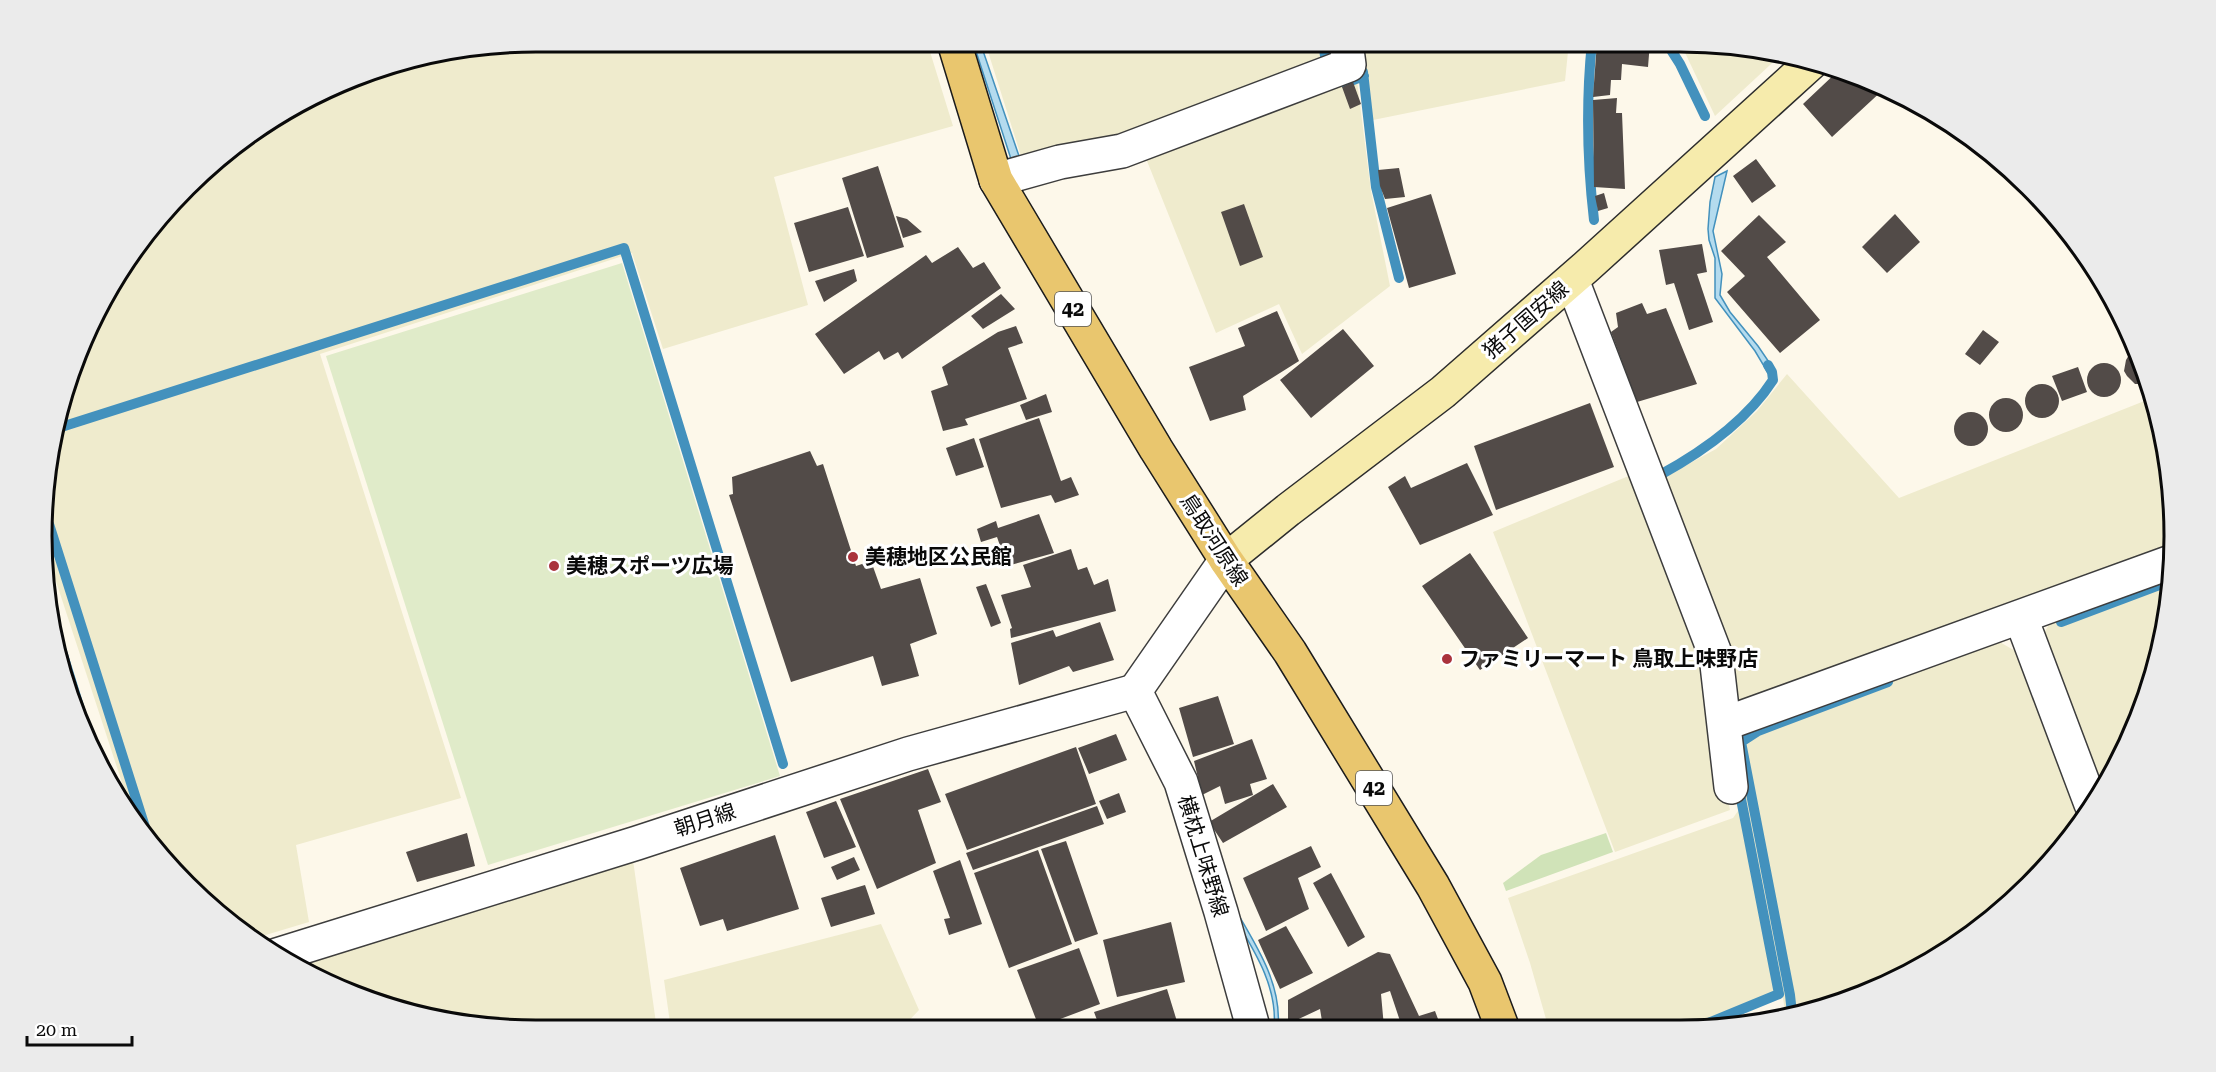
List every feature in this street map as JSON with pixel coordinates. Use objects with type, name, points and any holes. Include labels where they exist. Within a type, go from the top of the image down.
[{"type":"main road","name":"鳥取河原線","points":[[957,52],[996,180],[1156,449],[1226,560],[1290,652],[1433,886],[1485,982],[1499,1020]]},
{"type":"main road","name":"猪子国安線","points":[[1226,560],[1443,392],[1572,280],[1804,69]]},
{"type":"street","points":[[996,180],[1060,162],[1122,151],[1349,65],[1347,52]]},
{"type":"street","points":[[1572,280],[1716,656],[1731,787]]},
{"type":"street","points":[[1134,691],[1226,560]]},
{"type":"street","points":[[1724,724],[2162,565]]},
{"type":"street","points":[[2021,618],[2088,796]]},
{"type":"street","name":"朝月線","points":[[288,951],[637,843],[908,754],[1134,691]]},
{"type":"street","name":"横枕上味野線","points":[[1134,691],[1180,782],[1221,912],[1251,1020]]},
{"type":"shaded area","points":[[536,52],[930,52],[953,126],[774,177],[808,305],[663,349],[632,253],[320,354],[461,798],[296,845],[309,922],[264,936],[217,900],[172,855],[124,790],[55,578],[52,536],[57,473],[69,411],[89,351],[102,322],[117,294],[152,242],[172,217],[217,172],[267,134],[322,102],[381,78],[442,62]]},
{"type":"shaded area","points":[[988,52],[1334,52],[1334,54],[1166,126],[1021,156]]},
{"type":"shaded area","points":[[1358,52],[1568,52],[1565,81],[1373,120],[1360,70]]},
{"type":"shaded area","points":[[1685,52],[1773,62],[1715,116]]},
{"type":"shaded area","points":[[1356,73],[1371,191],[1390,286],[1302,354],[1279,304],[1216,333],[1143,151]]},
{"type":"shaded area","points":[[1787,374],[1899,498],[2144,401],[2159,473],[2163,547],[1749,700],[1739,700],[1734,692],[1659,480],[1716,449],[1757,411]]},
{"type":"shaded area","points":[[1631,475],[1703,662],[1730,810],[1615,852],[1493,532]]},
{"type":"shaded area","points":[[2161,576],[2154,630],[2138,691],[2114,750],[2095,784],[2041,638],[2054,616]]},
{"type":"shaded area","points":[[1996,640],[2019,653],[2078,810],[2044,855],[2022,878],[1999,900],[1949,938],[1894,970],[1865,983],[1785,1008],[1734,735]]},
{"type":"shaded area","points":[[1743,795],[1782,996],[1733,1016],[1680,1020],[1546,1020],[1508,898],[1733,818],[1738,811],[1736,796]]},
{"type":"shaded area","points":[[633,860],[656,1020],[536,1020],[442,1010],[381,994],[351,983],[307,962]]},
{"type":"shaded area","points":[[881,924],[919,1010],[910,1020],[670,1020],[664,980]]},
{"type":"green space","name":"美穂スポーツ広場","points":[[622,263],[780,776],[488,865],[326,356]]},
{"type":"green space","points":[[1606,833],[1613,852],[1506,891],[1503,883],[1541,855]]},
{"type":"water","points":[[976,52],[983,52],[1019,156],[1011,159]]},
{"type":"water","points":[[1727,171],[1713,231],[1722,274],[1720,295],[1730,312],[1773,368],[1775,377],[1771,378],[1755,351],[1715,298],[1715,258],[1708,229],[1710,202],[1715,177]]},
{"type":"water","points":[[68,656],[83,704],[78,691]]},
{"type":"water","points":[[1235,909],[1266,965],[1276,995],[1278,1020],[1274,1020],[1272,996],[1261,966],[1230,910]]},
{"type":"building","points":[[1596,52],[1649,52],[1648,67],[1622,64],[1621,80],[1611,80],[1610,95],[1593,97]]},
{"type":"building","points":[[1832,77],[1878,95],[1832,137],[1803,104]]},
{"type":"building","points":[[1353,82],[1361,104],[1350,109],[1342,87]]},
{"type":"building","points":[[1617,98],[1616,113],[1622,113],[1625,189],[1594,187],[1593,100]]},
{"type":"building","points":[[1756,159],[1776,186],[1752,203],[1733,176]]},
{"type":"building","points":[[878,166],[904,247],[867,258],[842,178]]},
{"type":"building","points":[[1399,168],[1405,197],[1385,199],[1380,186],[1378,170]]},
{"type":"building","points":[[1604,193],[1608,208],[1598,211],[1595,196]]},
{"type":"building","points":[[1431,194],[1456,274],[1409,288],[1387,208]]},
{"type":"building","points":[[1244,204],[1263,257],[1240,266],[1221,212]]},
{"type":"building","points":[[848,207],[864,256],[809,272],[794,223]]},
{"type":"building","points":[[1895,214],[1920,242],[1887,273],[1862,247]]},
{"type":"building","points":[[1759,215],[1786,242],[1767,257],[1820,320],[1780,353],[1727,292],[1745,276],[1721,251]]},
{"type":"building","points":[[896,216],[907,219],[922,232],[903,238]]},
{"type":"building","points":[[1702,244],[1707,272],[1697,274],[1713,322],[1689,330],[1674,283],[1666,285],[1659,250]]},
{"type":"building","points":[[958,247],[973,268],[984,262],[1001,288],[902,359],[898,352],[884,360],[879,351],[844,374],[815,334],[926,255],[932,263]]},
{"type":"building","points":[[854,269],[857,281],[824,302],[815,281]]},
{"type":"building","points":[[1001,294],[1015,309],[983,329],[971,316]]},
{"type":"building","points":[[1642,303],[1647,314],[1666,308],[1697,384],[1637,402],[1611,332],[1618,327],[1616,313]]},
{"type":"building","points":[[1277,311],[1299,361],[1243,396],[1246,410],[1210,421],[1189,367],[1245,346],[1238,328]]},
{"type":"building","points":[[1016,326],[1023,343],[1008,348],[1027,399],[965,419],[968,425],[943,431],[931,391],[948,385],[942,367],[998,332]]},
{"type":"building","points":[[1343,329],[1374,366],[1311,418],[1280,380]]},
{"type":"building","points":[[1983,330],[1999,342],[1980,365],[1965,354]]},
{"type":"building","points":[[2129,356],[2139,384],[2135,384],[2124,371]]},
{"type":"building","points":[[2104,363],[2116,368],[2121,380],[2116,392],[2104,397],[2092,392],[2087,380],[2092,368]]},
{"type":"building","points":[[2078,367],[2087,392],[2062,401],[2052,376]]},
{"type":"building","points":[[2042,384],[2054,389],[2059,401],[2054,413],[2042,418],[2030,413],[2025,401],[2030,389]]},
{"type":"building","points":[[1046,394],[1052,412],[1026,420],[1020,405]]},
{"type":"building","points":[[2006,398],[2018,403],[2023,415],[2018,427],[2006,432],[1994,427],[1989,415],[1994,403]]},
{"type":"building","points":[[1590,403],[1614,467],[1496,510],[1474,446]]},
{"type":"building","points":[[1971,412],[1983,417],[1988,429],[1983,441],[1971,446],[1959,441],[1954,429],[1959,417]]},
{"type":"building","points":[[1039,418],[1061,481],[1071,477],[1079,495],[1055,503],[1051,495],[1001,508],[979,439]]},
{"type":"building","points":[[974,438],[984,467],[956,476],[946,448]]},
{"type":"building","points":[[810,451],[817,466],[823,464],[856,566],[871,561],[881,589],[920,578],[937,634],[910,644],[919,676],[882,686],[873,656],[791,682],[729,495],[733,494],[732,477]]},
{"type":"building","points":[[1467,463],[1493,515],[1420,545],[1388,487],[1405,476],[1411,488]]},
{"type":"building","points":[[1039,514],[1054,553],[1007,566],[997,537],[981,542],[977,529],[996,521],[998,528]]},
{"type":"building","points":[[1071,549],[1078,570],[1087,567],[1094,585],[1108,579],[1116,611],[1011,638],[1010,629],[1012,628],[1001,595],[1031,587],[1023,565]]},
{"type":"building","points":[[1470,553],[1528,638],[1480,670],[1422,586]]},
{"type":"building","points":[[986,584],[1001,623],[991,627],[976,587]]},
{"type":"building","points":[[1100,622],[1114,660],[1073,672],[1069,666],[1019,685],[1011,643],[1053,630],[1056,637]]},
{"type":"building","points":[[1218,696],[1234,744],[1193,757],[1179,708]]},
{"type":"building","points":[[1116,734],[1127,760],[1089,774],[1078,748]]},
{"type":"building","points":[[1252,739],[1267,779],[1250,784],[1253,795],[1225,804],[1220,786],[1202,795],[1194,761]]},
{"type":"building","points":[[1076,747],[1096,804],[967,850],[945,794]]},
{"type":"building","points":[[928,769],[941,802],[918,810],[936,863],[877,889],[840,799]]},
{"type":"building","points":[[1273,784],[1287,807],[1223,843],[1209,822]]},
{"type":"building","points":[[1119,793],[1126,812],[1107,819],[1099,801]]},
{"type":"building","points":[[836,801],[856,847],[824,858],[806,812]]},
{"type":"building","points":[[1097,806],[1104,824],[973,870],[966,853]]},
{"type":"building","points":[[467,833],[475,866],[417,882],[406,852]]},
{"type":"building","points":[[775,835],[799,909],[727,931],[723,919],[700,926],[680,868]]},
{"type":"building","points":[[1066,841],[1098,934],[1075,942],[1041,849]]},
{"type":"building","points":[[1311,846],[1321,867],[1298,878],[1309,909],[1266,931],[1243,878]]},
{"type":"building","points":[[1038,850],[1072,944],[1009,968],[974,873]]},
{"type":"building","points":[[854,857],[860,870],[837,880],[831,867]]},
{"type":"building","points":[[960,860],[982,924],[949,935],[944,919],[950,918],[933,871]]},
{"type":"building","points":[[1331,873],[1365,937],[1348,947],[1313,883]]},
{"type":"building","points":[[865,885],[875,914],[831,927],[821,898]]},
{"type":"building","points":[[1171,922],[1185,982],[1117,997],[1103,940]]},
{"type":"building","points":[[1286,926],[1313,973],[1280,989],[1258,940]]},
{"type":"building","points":[[1079,948],[1100,1004],[1058,1020],[1036,1020],[1017,970]]},
{"type":"building","points":[[1378,952],[1390,954],[1419,1016],[1435,1011],[1438,1020],[1400,1020],[1390,991],[1381,994],[1383,1020],[1322,1020],[1320,1009],[1297,1020],[1288,1020],[1288,1000]]},
{"type":"building","points":[[1167,989],[1177,1020],[1097,1020],[1094,1012]]},
{"type":"waterway","points":[[1319,66],[1326,63],[1324,52]]},
{"type":"waterway","points":[[1591,52],[1588,131],[1594,220]]},
{"type":"waterway","points":[[1672,52],[1705,116]]},
{"type":"waterway","points":[[1363,72],[1376,187],[1399,278]]},
{"type":"waterway","points":[[1345,83],[1364,76]]},
{"type":"waterway","points":[[66,426],[624,248],[783,764]]},
{"type":"waterway","points":[[1660,475],[1707,446],[1750,409],[1773,380],[1768,365]]},
{"type":"waterway","points":[[52,534],[141,815]]},
{"type":"waterway","points":[[2061,622],[2160,585]]},
{"type":"waterway","points":[[1791,1006],[1741,742],[1758,731],[1888,682]]},
{"type":"waterway","points":[[1723,1017],[1779,994],[1741,799]]},
{"type":"place","name":"美穂地区公民館","points":[[853,557]]},
{"type":"place","name":"美穂スポーツ広場","points":[[554,566]]},
{"type":"place","name":"ファミリーマート 鳥取上味野店","points":[[1447,659]]}]
